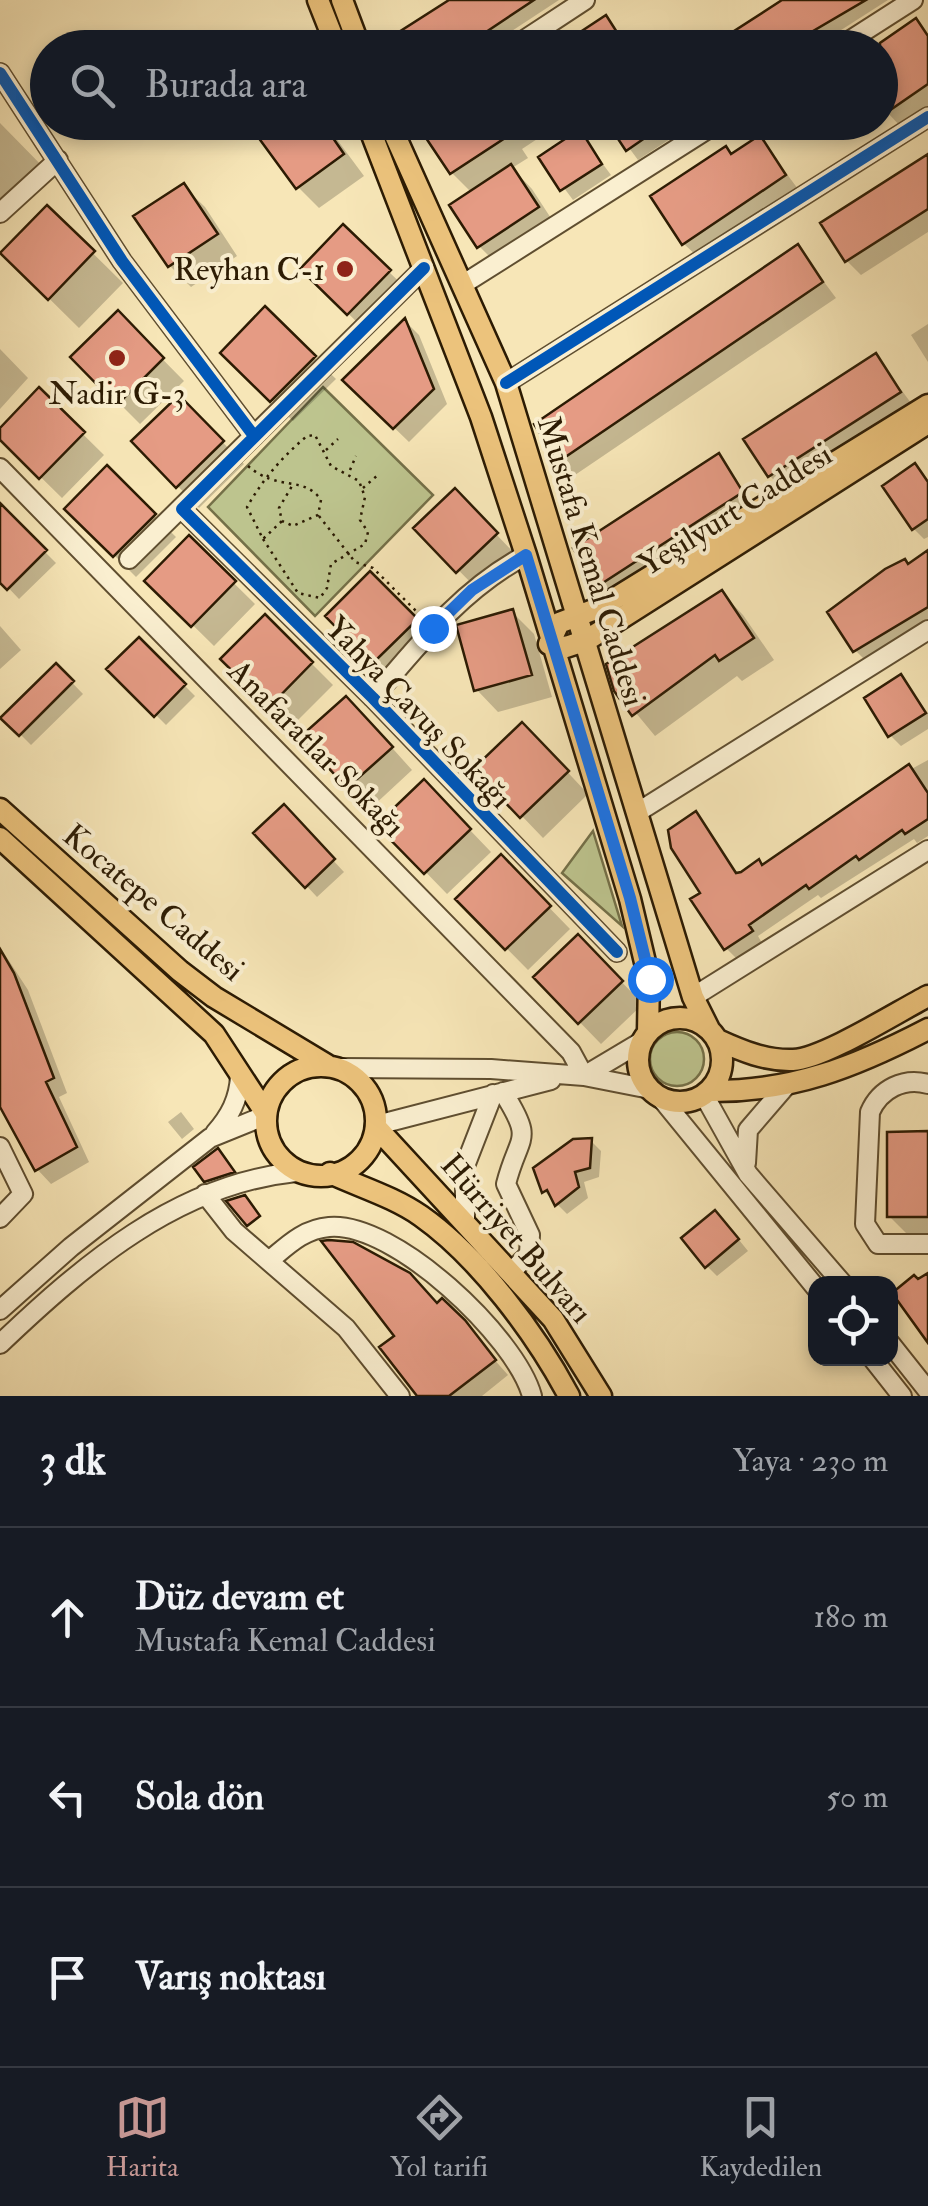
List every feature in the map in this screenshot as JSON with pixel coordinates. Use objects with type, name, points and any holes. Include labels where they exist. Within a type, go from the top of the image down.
[{"type":"main road","points":[[318,0],[330,30]]},
{"type":"main road","points":[[342,0],[353,30]]},
{"type":"main road","name":"Mustafa Kemal Caddesi","points":[[373,140],[481,417],[630,898],[650,979],[644,1037]]},
{"type":"main road","name":"Mustafa Kemal Caddesi","points":[[399,140],[506,382],[588,640],[693,997],[714,1034]]},
{"type":"main road","name":"Yeşilyurt Caddesi","points":[[928,405],[601,607],[558,623],[549,644],[566,646],[588,640],[928,424]]},
{"type":"main road","name":"Kocatepe Caddesi","points":[[0,808],[180,971],[334,1067]]},
{"type":"main road","name":"Kocatepe Caddesi","points":[[0,838],[222,1043],[265,1114]]},
{"type":"main road","points":[[926,1033],[785,1087],[762,1092],[706,1093],[686,1102],[655,1094],[638,1068],[644,1037],[671,1018],[685,1017],[752,1055],[797,1060],[820,1053],[928,996]]},
{"type":"main road","points":[[706,1093],[722,1067],[714,1034]]},
{"type":"main road","points":[[334,1067],[364,1084],[372,1097],[377,1126],[367,1151],[357,1162],[330,1173],[296,1172],[273,1153],[265,1114],[283,1082],[299,1071],[334,1067]]},
{"type":"main road","name":"Hürriyet Bulvarı","points":[[377,1126],[553,1319],[600,1396]]},
{"type":"main road","name":"Hürriyet Bulvarı","points":[[330,1173],[392,1199],[422,1217],[451,1242],[517,1314],[569,1396]]},
{"type":"street","points":[[539,30],[585,0]]},
{"type":"street","points":[[866,30],[914,0]]},
{"type":"street","points":[[0,73],[30,118]]},
{"type":"street","points":[[898,137],[928,118]]},
{"type":"street","points":[[45,140],[122,261],[254,436]]},
{"type":"street","points":[[464,283],[690,140]]},
{"type":"street","points":[[506,382],[893,140]]},
{"type":"street","points":[[0,212],[58,160]]},
{"type":"street","points":[[129,559],[424,268]]},
{"type":"street","name":"Anafaratlar Sokağı","points":[[0,468],[571,1052],[584,1076]]},
{"type":"street","name":"Yahya Çavuş Sokağı","points":[[182,509],[373,698],[617,952]]},
{"type":"street","points":[[373,698],[433,628],[472,590],[526,555]]},
{"type":"street","points":[[638,812],[928,630]]},
{"type":"street","points":[[693,997],[928,850]]},
{"type":"street","points":[[584,1076],[644,1037]]},
{"type":"street","points":[[334,1067],[450,1067],[584,1076],[655,1094],[808,1278]]},
{"type":"street","points":[[0,1310],[72,1246],[210,1138],[228,1118],[239,1092],[240,1076]]},
{"type":"street","points":[[377,1126],[561,1077]]},
{"type":"street","points":[[928,1084],[904,1082],[876,1100],[870,1112],[864,1224],[878,1244],[928,1244]]},
{"type":"street","points":[[748,1174],[744,1149],[748,1130],[785,1087]]},
{"type":"street","points":[[466,1222],[464,1166],[498,1093]]},
{"type":"street","points":[[498,1093],[524,1124],[524,1143],[512,1158],[506,1184],[530,1235],[529,1254],[512,1271]]},
{"type":"street","points":[[706,1093],[748,1174],[836,1276]]},
{"type":"street","points":[[210,1138],[265,1114]]},
{"type":"street","points":[[0,1147],[23,1194],[0,1218]]},
{"type":"street","points":[[0,1344],[88,1264],[205,1194],[248,1180],[296,1172]]},
{"type":"street","points":[[205,1194],[234,1231],[346,1328],[400,1396]]},
{"type":"street","points":[[270,1260],[304,1233],[331,1226],[367,1232],[417,1259],[467,1304],[528,1379],[532,1396]]},
{"type":"street","points":[[898,1354],[928,1391]]},
{"type":"street","points":[[878,1366],[902,1396]]},
{"type":"path","points":[[307,436],[322,440],[324,451],[331,466],[349,472],[362,489],[365,497],[360,520],[368,532],[365,544],[345,552],[331,564],[328,588],[320,598],[306,598],[298,593],[247,507],[273,465],[288,458],[307,436]]},
{"type":"path","points":[[324,451],[338,440]]},
{"type":"path","points":[[236,455],[266,481],[304,485],[316,492],[322,500],[318,515]]},
{"type":"path","points":[[349,472],[356,456]]},
{"type":"path","points":[[362,489],[379,474]]},
{"type":"path","points":[[282,521],[279,508],[292,486]]},
{"type":"path","points":[[282,521],[293,526],[318,515]]},
{"type":"path","points":[[318,515],[355,562],[373,568],[433,628]]},
{"type":"path","points":[[263,539],[282,521]]},
{"type":"green space","points":[[323,387],[433,495],[315,616],[208,507]]},
{"type":"green space","points":[[593,831],[622,926],[562,873]]},
{"type":"green space","points":[[677,1032],[696,1040],[704,1059],[696,1078],[677,1086],[658,1078],[650,1059],[658,1040]]},
{"type":"building","points":[[449,0],[534,0],[489,30],[402,30]]},
{"type":"building","points":[[782,0],[866,0],[815,30],[736,30]]},
{"type":"building","points":[[606,15],[616,30],[583,30]]},
{"type":"building","points":[[916,18],[928,36],[928,84],[898,105],[898,30]]},
{"type":"building","points":[[260,140],[334,140],[344,154],[296,189]]},
{"type":"building","points":[[427,140],[502,140],[450,174]]},
{"type":"building","points":[[564,140],[587,140],[602,164],[560,191],[538,157]]},
{"type":"building","points":[[619,140],[642,140],[626,151]]},
{"type":"building","points":[[752,140],[763,140],[786,175],[682,245],[650,196],[726,146],[731,154]]},
{"type":"building","points":[[928,154],[928,209],[845,262],[820,223]]},
{"type":"building","points":[[511,164],[539,207],[477,248],[449,205]]},
{"type":"building","points":[[184,183],[218,234],[168,267],[133,216]]},
{"type":"building","points":[[47,205],[95,251],[48,300],[0,253]]},
{"type":"building","name":"Reyhan C-1","points":[[343,224],[391,270],[347,315],[300,269]]},
{"type":"building","points":[[798,244],[823,282],[558,462],[534,424]]},
{"type":"building","points":[[265,306],[316,356],[270,402],[220,353]]},
{"type":"building","name":"Nadir G-3","points":[[118,310],[164,358],[117,405],[70,357]]},
{"type":"building","points":[[405,318],[434,389],[393,429],[342,380]]},
{"type":"building","points":[[876,353],[901,392],[768,477],[743,439]]},
{"type":"building","points":[[39,387],[85,432],[39,479],[0,440],[0,428]]},
{"type":"building","points":[[179,395],[224,441],[176,488],[131,441]]},
{"type":"building","points":[[719,453],[743,492],[598,586],[573,548]]},
{"type":"building","points":[[915,463],[928,482],[928,519],[912,530],[882,486]]},
{"type":"building","points":[[107,465],[156,514],[113,557],[64,509]]},
{"type":"building","points":[[455,488],[498,533],[456,573],[413,528]]},
{"type":"building","points":[[0,503],[47,550],[7,590],[0,583]]},
{"type":"building","points":[[189,535],[236,581],[191,627],[144,581]]},
{"type":"building","points":[[928,550],[928,607],[853,652],[827,612],[885,569],[905,559],[908,564]]},
{"type":"building","points":[[370,571],[418,619],[372,664],[325,616]]},
{"type":"building","points":[[722,590],[754,638],[719,661],[715,655],[632,716],[614,691],[606,664]]},
{"type":"building","points":[[513,609],[532,675],[474,691],[456,625]]},
{"type":"building","points":[[265,614],[313,662],[269,707],[220,659]]},
{"type":"building","points":[[139,637],[186,684],[154,717],[106,669]]},
{"type":"building","points":[[56,663],[74,681],[19,736],[0,718]]},
{"type":"building","points":[[901,674],[926,713],[888,737],[864,698]]},
{"type":"building","points":[[346,696],[393,747],[347,788],[300,737]]},
{"type":"building","points":[[522,722],[569,771],[520,818],[473,769]]},
{"type":"building","points":[[909,764],[928,793],[928,819],[905,834],[902,830],[859,860],[856,856],[809,889],[806,885],[749,925],[753,931],[724,950],[690,899],[700,893],[671,848],[668,830],[696,811],[736,873],[741,872],[759,859],[762,865]]},
{"type":"building","points":[[424,779],[471,829],[424,874],[376,825]]},
{"type":"building","points":[[284,804],[335,859],[305,888],[253,833]]},
{"type":"building","points":[[501,854],[551,906],[505,950],[455,899]]},
{"type":"building","points":[[578,934],[623,981],[578,1024],[533,977]]},
{"type":"building","points":[[0,949],[14,973],[54,1078],[46,1082],[77,1147],[35,1171],[0,1107]]},
{"type":"building","points":[[928,1131],[928,1217],[887,1217],[887,1132]]},
{"type":"building","points":[[592,1138],[590,1168],[575,1172],[579,1187],[555,1206],[547,1190],[542,1193],[533,1168],[573,1139]]},
{"type":"building","points":[[218,1148],[235,1172],[204,1182],[193,1167]]},
{"type":"building","points":[[245,1195],[260,1216],[247,1226],[226,1201]]},
{"type":"building","points":[[715,1210],[739,1239],[705,1268],[681,1238]]},
{"type":"building","points":[[321,1241],[353,1242],[410,1273],[437,1303],[442,1298],[465,1320],[496,1360],[449,1396],[417,1396],[379,1347],[394,1336]]},
{"type":"building","points":[[928,1273],[928,1343],[898,1301],[898,1288],[914,1275],[918,1279]]},
{"type":"cycle path","points":[[0,73],[30,119]]},
{"type":"cycle path","points":[[898,136],[928,117]]},
{"type":"cycle path","points":[[43,140],[122,261],[254,436]]},
{"type":"cycle path","points":[[506,383],[892,140]]},
{"type":"cycle path","points":[[424,268],[182,509],[373,698],[617,952]]},
{"type":"place","name":"Reyhan C-1","points":[[345,269]]},
{"type":"place","name":"Nadir G-3","points":[[117,358]]},
{"type":"route","points":[[433,628],[472,590],[526,555],[549,644],[630,898],[650,979]]}]
